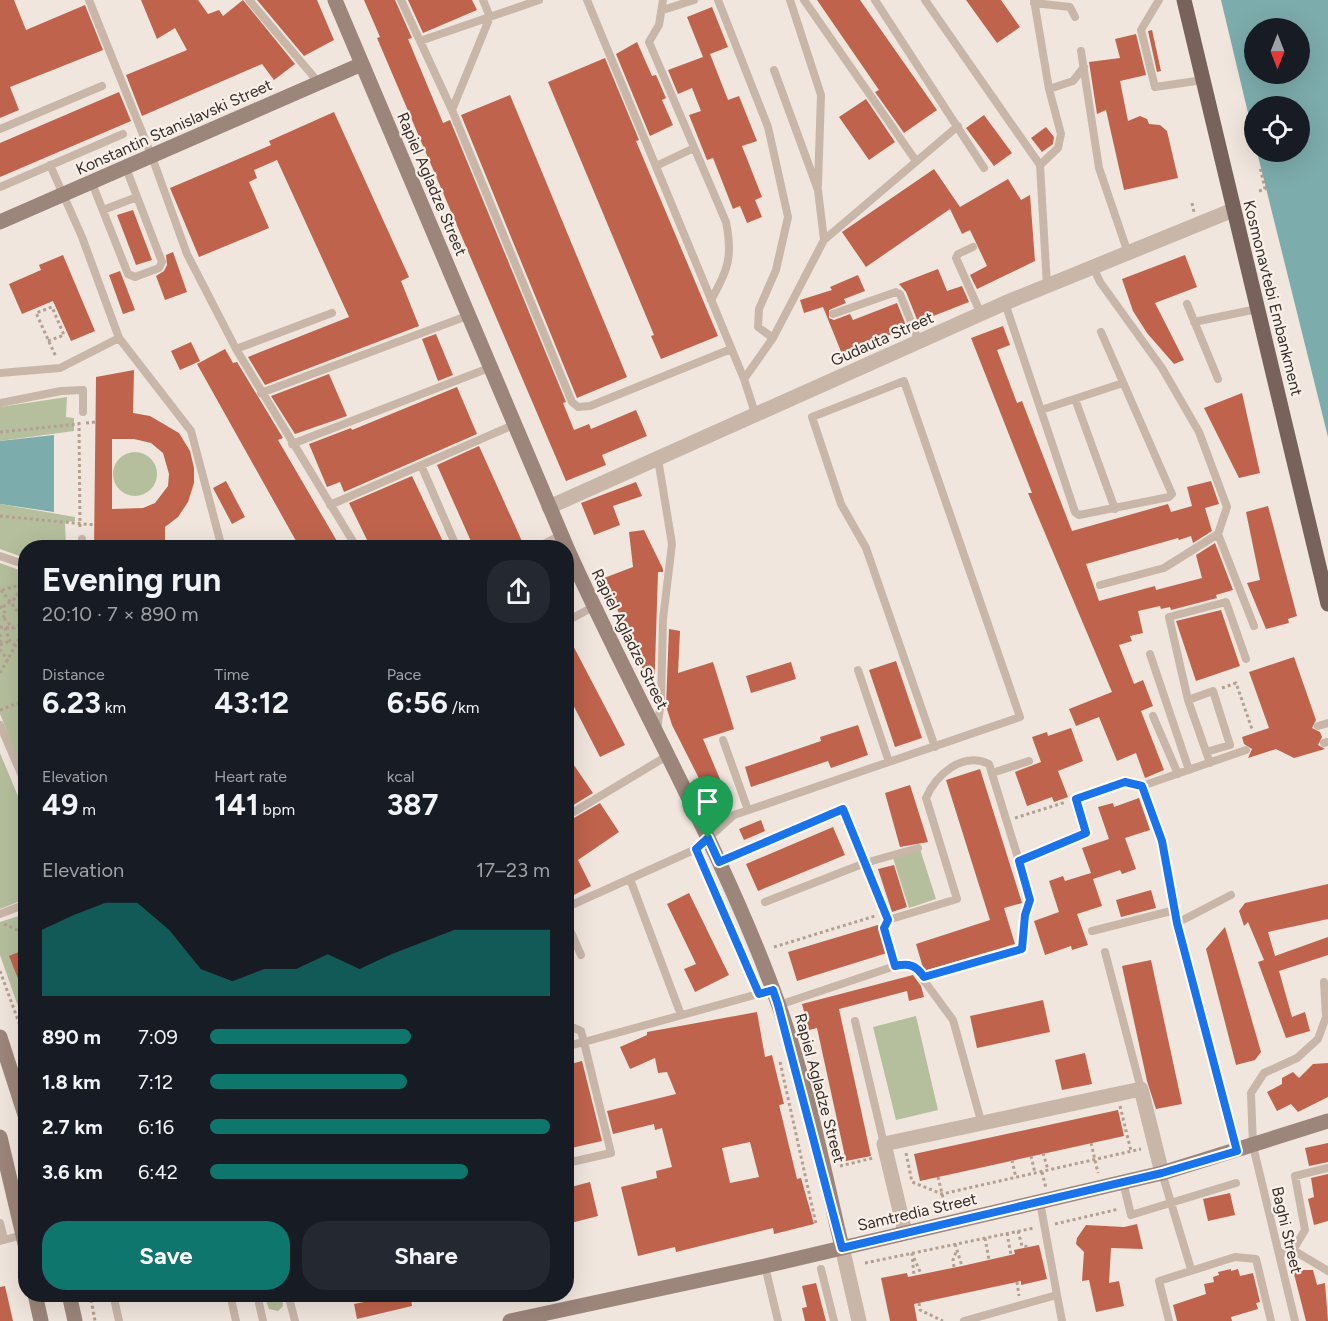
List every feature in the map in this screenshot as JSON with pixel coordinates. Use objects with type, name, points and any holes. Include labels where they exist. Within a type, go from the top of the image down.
[{"type":"main road","name":"Kosmonavtebi Embankment","points":[[1184,0],[1328,604]]},
{"type":"street","name":"Rapiel Agladze Street","points":[[335,0],[564,540]]},
{"type":"street","name":"Konstantin Stanislavski Street","points":[[0,222],[362,64]]},
{"type":"street","name":"Gudauta Street","points":[[549,507],[1005,303],[1233,210]]},
{"type":"street","name":"Rapiel Agladze Street","points":[[574,564],[593,607],[708,838],[776,998],[859,1321]]},
{"type":"street","points":[[0,1037],[18,1093]]},
{"type":"street","points":[[905,1232],[886,1150],[903,1140],[981,1121],[1141,1089],[1162,1173]]},
{"type":"street","name":"Samtredia Street","points":[[510,1321],[765,1266],[1162,1173],[1328,1121]]},
{"type":"street","points":[[0,1137],[18,1216]]},
{"type":"street","points":[[37,1302],[41,1321]]},
{"type":"street","points":[[71,1302],[75,1321]]},
{"type":"lane","points":[[89,0],[152,157],[187,254],[261,393],[352,540]]},
{"type":"lane","points":[[249,0],[319,83]]},
{"type":"lane","points":[[401,0],[452,110],[572,402],[578,407],[590,406],[731,348]]},
{"type":"lane","points":[[452,110],[490,17],[483,0]]},
{"type":"lane","points":[[420,41],[539,0]]},
{"type":"lane","points":[[587,0],[744,379],[756,416]]},
{"type":"lane","points":[[663,0],[659,25],[649,42],[726,222],[731,247],[725,276],[711,300]]},
{"type":"lane","points":[[663,10],[694,0]]},
{"type":"lane","points":[[718,0],[768,127],[788,217],[776,270],[759,309],[758,327],[773,338]]},
{"type":"lane","points":[[790,0],[821,95],[818,190],[824,240]]},
{"type":"lane","points":[[804,0],[916,161]]},
{"type":"lane","points":[[875,0],[984,168]]},
{"type":"lane","points":[[925,0],[1040,165],[1047,286]]},
{"type":"lane","points":[[1159,0],[1141,30],[1155,87],[1203,80]]},
{"type":"lane","points":[[1040,165],[1058,148],[1061,141],[1034,2],[1070,7],[1075,17]]},
{"type":"lane","points":[[1081,51],[1099,168],[1128,253]]},
{"type":"lane","points":[[1049,88],[1073,81],[1084,67]]},
{"type":"lane","points":[[774,70],[818,190]]},
{"type":"lane","points":[[0,129],[102,86]]},
{"type":"lane","points":[[744,379],[773,338],[824,240],[958,126]]},
{"type":"lane","points":[[0,187],[123,134]]},
{"type":"lane","points":[[656,166],[694,148]]},
{"type":"lane","points":[[50,165],[82,237],[119,338],[191,431],[220,540]]},
{"type":"lane","points":[[92,183],[128,274],[135,277],[159,268],[162,262],[126,168]]},
{"type":"lane","points":[[103,210],[137,197]]},
{"type":"lane","points":[[973,247],[958,254],[956,258],[981,314]]},
{"type":"lane","points":[[1093,267],[1100,282],[1162,368],[1199,432],[1227,507],[1218,534],[1164,568],[1100,585]]},
{"type":"lane","points":[[834,314],[898,292],[919,342]]},
{"type":"lane","points":[[1005,303],[1076,514],[1084,515],[1169,497],[1172,494],[1101,332]]},
{"type":"lane","points":[[1187,304],[1218,379]]},
{"type":"lane","points":[[1194,322],[1257,309]]},
{"type":"lane","points":[[236,349],[332,314]]},
{"type":"lane","points":[[261,393],[467,316]]},
{"type":"lane","points":[[0,373],[60,368],[119,338]]},
{"type":"lane","points":[[292,444],[489,368]]},
{"type":"lane","points":[[574,904],[696,849],[734,815],[935,747],[1020,717],[904,381],[812,417],[840,504],[866,548],[935,747]]},
{"type":"lane","points":[[1041,410],[1124,383]]},
{"type":"lane","points":[[0,403],[61,391],[83,390],[83,412]]},
{"type":"lane","points":[[1075,399],[1115,509]]},
{"type":"lane","points":[[330,505],[513,424]]},
{"type":"lane","points":[[657,734],[661,701],[663,619],[672,544],[658,459]]},
{"type":"lane","points":[[421,465],[454,540]]},
{"type":"lane","points":[[1218,534],[1254,626]]},
{"type":"lane","points":[[0,556],[18,562]]},
{"type":"lane","points":[[1210,763],[1188,700],[1168,617],[1226,602],[1246,659]]},
{"type":"lane","points":[[574,617],[593,607]]},
{"type":"lane","points":[[1149,654],[1189,770]]},
{"type":"lane","points":[[858,670],[889,762]]},
{"type":"lane","points":[[1188,700],[1213,691],[1230,745],[1206,752]]},
{"type":"lane","points":[[1153,716],[1178,774]]},
{"type":"lane","points":[[1318,726],[1328,723]]},
{"type":"lane","points":[[0,726],[18,767]]},
{"type":"lane","points":[[723,740],[748,810]]},
{"type":"lane","points":[[1019,861],[1086,833],[1076,799],[1125,782],[1142,786],[1246,750]]},
{"type":"lane","points":[[574,812],[667,756]]},
{"type":"lane","points":[[719,862],[843,809],[887,917],[957,899],[926,798],[934,780],[954,765],[982,760],[989,764],[1030,900],[1025,915],[1022,949],[924,977]]},
{"type":"lane","points":[[992,773],[1029,761]]},
{"type":"lane","points":[[1142,786],[1162,841],[1177,923],[1237,1151]]},
{"type":"lane","points":[[765,902],[865,863],[918,848]]},
{"type":"lane","points":[[630,879],[681,1015]]},
{"type":"lane","points":[[1177,923],[1232,895]]},
{"type":"lane","points":[[0,914],[18,907]]},
{"type":"lane","points":[[1092,931],[1175,910]]},
{"type":"lane","points":[[574,939],[581,955]]},
{"type":"lane","points":[[1105,952],[1141,1089]]},
{"type":"lane","points":[[574,1044],[681,1015],[776,998],[907,964],[915,966],[953,1020],[981,1121]]},
{"type":"lane","name":"Baghi Street","points":[[1295,1321],[1253,1146],[1251,1093],[1264,1073],[1297,1058],[1318,1039],[1326,1017],[1324,982]]},
{"type":"lane","points":[[855,1021],[886,1150]]},
{"type":"lane","points":[[574,1027],[581,1031],[611,1153],[574,1161]]},
{"type":"lane","points":[[1280,1254],[1293,1250],[1305,1230],[1295,1176],[1328,1168]]},
{"type":"lane","points":[[1162,1173],[1173,1203],[1191,1269]]},
{"type":"lane","points":[[1124,1182],[1131,1215],[1236,1183]]},
{"type":"lane","points":[[1040,1202],[1062,1321]]},
{"type":"lane","points":[[0,1223],[2,1240],[18,1241]]},
{"type":"lane","points":[[1293,1250],[1328,1271]]},
{"type":"lane","points":[[1169,1321],[1159,1281],[1191,1269],[1235,1257],[1256,1259],[1271,1321]]},
{"type":"lane","points":[[765,1266],[778,1321]]},
{"type":"lane","points":[[821,1269],[834,1321]]},
{"type":"lane","points":[[964,1321],[1056,1295]]},
{"type":"lane","points":[[115,1302],[119,1321]]},
{"type":"lane","points":[[232,1302],[236,1321]]},
{"type":"lane","points":[[259,1302],[263,1321]]},
{"type":"lane","points":[[290,1302],[295,1321]]},
{"type":"path","points":[[1259,191],[1265,189],[1260,167]]},
{"type":"path","points":[[48,341],[64,335],[52,307],[36,314],[48,341],[60,368]]},
{"type":"path","points":[[81,540],[78,525],[79,424],[83,412]]},
{"type":"path","points":[[0,432],[96,422]]},
{"type":"path","points":[[0,516],[95,525]]},
{"type":"path","points":[[1,590],[18,587]]},
{"type":"path","points":[[1,590],[18,613]]},
{"type":"path","points":[[2,624],[6,614],[2,606],[18,594]]},
{"type":"path","points":[[2,624],[18,627]]},
{"type":"path","points":[[2,624],[14,628]]},
{"type":"path","points":[[2,624],[10,641],[16,646]]},
{"type":"path","points":[[8,635],[0,634],[0,646],[8,661]]},
{"type":"path","points":[[0,646],[10,641]]},
{"type":"path","points":[[0,673],[18,643]]},
{"type":"path","points":[[1230,686],[1236,683],[1252,729]]},
{"type":"path","points":[[0,710],[18,703]]},
{"type":"path","points":[[1007,821],[1076,799]]},
{"type":"path","points":[[696,849],[747,966]]},
{"type":"path","points":[[774,948],[887,917]]},
{"type":"path","points":[[887,917],[884,928],[895,966]]},
{"type":"path","points":[[0,921],[18,930]]},
{"type":"path","points":[[0,971],[18,1020]]},
{"type":"path","points":[[778,1054],[816,1224]]},
{"type":"path","points":[[1118,1093],[1131,1151]]},
{"type":"path","points":[[903,1140],[912,1182],[942,1194],[1155,1146]]},
{"type":"path","points":[[1090,1143],[1102,1187]]},
{"type":"path","points":[[840,1166],[886,1150]]},
{"type":"path","points":[[1043,1153],[1048,1170]]},
{"type":"path","points":[[1031,1156],[1035,1173]]},
{"type":"path","points":[[1012,1160],[1016,1180]]},
{"type":"path","points":[[938,1177],[945,1206]]},
{"type":"path","points":[[865,1263],[913,1255],[1129,1207]]},
{"type":"path","points":[[1018,1231],[1022,1246],[1029,1247]]},
{"type":"path","points":[[1007,1233],[1011,1255]]},
{"type":"path","points":[[985,1238],[989,1260]]},
{"type":"path","points":[[955,1244],[962,1266]]},
{"type":"path","points":[[954,1267],[953,1260],[956,1250]]},
{"type":"path","points":[[913,1255],[921,1274]]},
{"type":"path","points":[[913,1255],[914,1276]]},
{"type":"path","points":[[91,1302],[95,1321]]},
{"type":"path","points":[[919,1303],[920,1310],[943,1321]]},
{"type":"green space","points":[[67,397],[66,417],[74,418],[74,431],[0,441],[0,407]]},
{"type":"green space","points":[[135,452],[150,459],[157,474],[150,489],[135,496],[120,489],[113,474],[120,459]]},
{"type":"green space","points":[[0,504],[75,517],[75,521],[65,522],[66,540],[18,540],[18,555],[0,549]]},
{"type":"green space","points":[[0,563],[18,569],[18,759],[0,714]]},
{"type":"green space","points":[[0,753],[18,796],[18,902],[0,909]]},
{"type":"green space","points":[[920,849],[936,899],[909,908],[893,858]]},
{"type":"green space","points":[[18,916],[18,1006],[0,955],[0,922]]},
{"type":"green space","points":[[916,1016],[938,1110],[896,1120],[873,1027]]},
{"type":"green space","points":[[266,1302],[283,1302],[283,1306],[278,1311],[269,1309]]},
{"type":"water","points":[[1221,0],[1328,0],[1328,437],[1259,162],[1310,162],[1310,96],[1244,96]]},
{"type":"water","points":[[54,435],[54,512],[0,504],[0,441]]},
{"type":"building","points":[[0,0],[14,0],[26,30],[85,5],[103,50],[10,87],[19,110],[0,118]]},
{"type":"building","points":[[141,0],[198,0],[208,14],[219,10],[223,16],[243,0],[295,64],[274,80],[262,64],[142,116],[126,75],[187,50],[175,28],[157,39]]},
{"type":"building","points":[[257,0],[317,0],[334,40],[304,56]]},
{"type":"building","points":[[364,0],[395,0],[412,38],[408,39],[443,123],[450,120],[566,402],[563,403],[574,430],[589,424],[591,429],[636,410],[647,436],[602,455],[606,465],[566,481],[377,38],[380,37]]},
{"type":"building","points":[[408,0],[472,0],[477,10],[423,33]]},
{"type":"building","points":[[817,0],[860,0],[937,110],[904,133],[875,92],[879,90]]},
{"type":"building","points":[[966,0],[1001,0],[1020,27],[997,43]]},
{"type":"building","points":[[712,7],[728,47],[710,54],[728,100],[739,96],[757,141],[742,146],[762,197],[755,200],[762,217],[747,223],[740,206],[733,209],[713,158],[707,160],[689,115],[701,111],[692,88],[678,94],[668,70],[703,57],[687,17]]},
{"type":"building","points":[[1152,30],[1161,71],[1157,72],[1148,31]]},
{"type":"building","points":[[1136,34],[1146,75],[1120,81],[1128,121],[1140,116],[1147,119],[1149,124],[1160,125],[1167,131],[1178,178],[1124,190],[1106,110],[1097,114],[1089,62],[1120,58],[1115,39]]},
{"type":"building","points":[[637,42],[652,76],[656,75],[666,98],[662,100],[673,125],[650,136],[616,54]]},
{"type":"building","points":[[605,58],[639,140],[636,141],[718,336],[661,359],[651,336],[654,335],[548,82]]},
{"type":"building","points":[[119,92],[131,121],[0,177],[0,143]]},
{"type":"building","points":[[510,95],[627,377],[577,398],[461,115]]},
{"type":"building","points":[[866,99],[895,142],[869,160],[839,117]]},
{"type":"building","points":[[334,112],[409,277],[401,281],[419,326],[265,385],[248,357],[349,317],[277,160],[254,170],[257,178],[249,182],[269,228],[199,257],[170,188],[271,145],[269,141]]},
{"type":"building","points":[[984,115],[1012,153],[994,166],[966,128]]},
{"type":"building","points":[[1046,127],[1054,137],[1053,144],[1042,152],[1031,138]]},
{"type":"building","points":[[934,169],[960,207],[1008,179],[1021,200],[1030,195],[1035,261],[977,289],[970,275],[987,266],[970,230],[962,234],[950,209],[866,267],[842,232]]},
{"type":"building","points":[[133,210],[152,260],[136,265],[117,215]]},
{"type":"building","points":[[173,252],[187,292],[165,300],[156,276],[164,271],[167,265],[166,255]]},
{"type":"building","points":[[63,255],[95,331],[71,341],[53,301],[22,314],[9,284],[41,270],[39,265]]},
{"type":"building","points":[[1185,255],[1197,287],[1155,303],[1184,360],[1174,364],[1147,333],[1133,311],[1122,279]]},
{"type":"building","points":[[938,269],[947,291],[962,286],[969,302],[918,322],[906,292],[899,284]]},
{"type":"building","points":[[120,271],[135,310],[123,314],[109,275]]},
{"type":"building","points":[[858,275],[865,291],[844,299],[846,303],[829,310],[829,318],[834,320],[850,314],[853,320],[897,303],[907,328],[842,354],[823,307],[804,313],[800,300],[832,290],[830,287]]},
{"type":"building","points":[[1003,326],[1010,345],[997,350],[1017,403],[1022,401],[1072,531],[1168,504],[1171,512],[1192,506],[1187,487],[1211,481],[1219,504],[1205,508],[1212,531],[1193,543],[1191,536],[1179,540],[1178,538],[1086,564],[1099,601],[1155,586],[1156,590],[1202,578],[1196,555],[1215,543],[1233,590],[1216,595],[1217,598],[1171,610],[1170,607],[1161,609],[1160,606],[1138,611],[1143,633],[1130,636],[1132,641],[1119,645],[1134,684],[1143,680],[1153,706],[1141,711],[1164,770],[1145,778],[1136,753],[1117,761],[1099,717],[1076,726],[1069,709],[1112,692],[1028,493],[1032,493],[971,338]]},
{"type":"building","points":[[436,334],[453,375],[438,381],[422,339]]},
{"type":"building","points":[[191,342],[200,361],[180,370],[171,351]]},
{"type":"building","points":[[225,349],[233,363],[237,362],[283,438],[278,440],[336,540],[296,540],[197,364]]},
{"type":"building","points":[[134,370],[133,413],[150,416],[179,433],[190,451],[194,468],[194,483],[188,502],[178,517],[165,527],[165,540],[94,540],[96,377]],"holes":[[[112,439],[134,439],[151,443],[163,453],[169,474],[168,486],[155,503],[143,508],[112,509]]]},
{"type":"building","points":[[329,374],[347,416],[295,434],[271,396]]},
{"type":"building","points":[[457,387],[477,434],[344,492],[340,482],[327,487],[309,444],[351,428],[352,430]]},
{"type":"building","points":[[1242,393],[1260,473],[1239,478],[1204,408]]},
{"type":"building","points":[[479,446],[521,540],[470,540],[437,465]]},
{"type":"building","points":[[412,476],[442,540],[367,540],[349,503]]},
{"type":"building","points":[[226,481],[245,517],[232,524],[213,488]]},
{"type":"building","points":[[636,482],[642,496],[613,506],[620,525],[594,535],[581,503]]},
{"type":"building","points":[[1268,506],[1297,616],[1288,619],[1289,623],[1266,629],[1247,583],[1260,580],[1246,512]]},
{"type":"building","points":[[644,530],[663,569],[663,572],[658,572],[654,696],[604,578],[633,567],[629,532]]},
{"type":"building","points":[[1221,610],[1240,666],[1196,681],[1176,621]]},
{"type":"building","points":[[669,629],[680,631],[678,673],[713,662],[734,729],[703,739],[731,805],[716,812],[672,725],[666,706]]},
{"type":"building","points":[[574,647],[625,745],[600,757],[574,707]]},
{"type":"building","points":[[1294,657],[1316,720],[1312,728],[1320,732],[1322,737],[1318,745],[1325,749],[1294,758],[1276,749],[1248,758],[1252,749],[1244,744],[1242,737],[1269,728],[1249,672]]},
{"type":"building","points":[[896,661],[922,738],[895,747],[869,670]]},
{"type":"building","points":[[791,662],[796,679],[751,693],[746,676]]},
{"type":"building","points":[[858,725],[868,755],[831,768],[828,761],[751,787],[745,767],[821,741],[820,737]]},
{"type":"building","points":[[1071,728],[1083,761],[1058,771],[1068,797],[1054,802],[1052,797],[1027,806],[1015,772],[1041,762],[1032,737],[1047,732],[1048,736]]},
{"type":"building","points":[[574,765],[593,793],[574,805]]},
{"type":"building","points":[[980,769],[1022,903],[1004,908],[1015,944],[924,971],[916,944],[990,920],[946,780]]},
{"type":"building","points":[[910,785],[928,842],[900,847],[885,793]]},
{"type":"building","points":[[1139,798],[1150,830],[1125,838],[1136,869],[1122,874],[1120,870],[1093,879],[1102,906],[1077,914],[1088,945],[1072,950],[1071,946],[1045,955],[1034,921],[1059,912],[1049,881],[1063,876],[1065,881],[1091,873],[1082,848],[1109,839],[1098,807],[1113,803],[1114,807]]},
{"type":"building","points":[[600,803],[619,832],[578,860],[591,886],[574,895],[574,818]]},
{"type":"building","points":[[761,820],[765,831],[744,840],[739,829]]},
{"type":"building","points":[[833,827],[845,855],[758,891],[746,864]]},
{"type":"building","points":[[894,865],[907,907],[892,912],[878,869]]},
{"type":"building","points":[[1328,884],[1328,919],[1268,932],[1275,956],[1328,937],[1328,955],[1279,971],[1292,1017],[1305,1012],[1310,1031],[1286,1038],[1258,962],[1264,960],[1248,922],[1244,926],[1239,911],[1245,903]]},
{"type":"building","points":[[1151,890],[1156,908],[1121,917],[1116,900]]},
{"type":"building","points":[[689,893],[729,975],[695,992],[684,969],[696,964],[667,904]]},
{"type":"building","points":[[878,925],[887,953],[797,981],[788,952]]},
{"type":"building","points":[[1225,927],[1261,1052],[1255,1060],[1236,1065],[1206,949]]},
{"type":"building","points":[[18,952],[18,978],[9,956]]},
{"type":"building","points":[[1151,960],[1182,1104],[1156,1109],[1147,1081],[1122,966]]},
{"type":"building","points":[[913,975],[921,986],[924,997],[909,1001],[907,991],[839,1009],[871,1156],[846,1161],[817,1028],[809,1030],[802,1004]]},
{"type":"building","points":[[1043,1000],[1050,1032],[977,1048],[970,1016]]},
{"type":"building","points":[[757,1012],[765,1057],[772,1055],[784,1104],[779,1105],[797,1179],[801,1178],[814,1224],[774,1234],[773,1228],[676,1252],[675,1247],[638,1256],[621,1187],[657,1178],[656,1171],[672,1167],[662,1128],[655,1130],[654,1124],[613,1134],[607,1111],[676,1094],[667,1072],[658,1073],[655,1058],[630,1069],[620,1047],[647,1035],[647,1032]],"holes":[[[750,1142],[759,1177],[730,1183],[722,1148]]]},
{"type":"building","points":[[1085,1053],[1092,1084],[1062,1090],[1055,1060]]},
{"type":"building","points":[[582,1061],[602,1141],[574,1147],[574,1063]]},
{"type":"building","points":[[1328,1063],[1328,1097],[1298,1112],[1291,1104],[1277,1111],[1267,1092],[1282,1084],[1282,1078],[1293,1072],[1299,1078],[1313,1064]]},
{"type":"building","points":[[1118,1110],[1124,1136],[920,1181],[914,1154]]},
{"type":"building","points":[[1328,1143],[1328,1162],[1309,1166],[1305,1148]]},
{"type":"building","points":[[1328,1174],[1328,1221],[1314,1225],[1308,1199],[1314,1197],[1311,1178]]},
{"type":"building","points":[[590,1182],[598,1216],[574,1222],[574,1186]]},
{"type":"building","points":[[1230,1193],[1235,1215],[1208,1221],[1203,1199]]},
{"type":"building","points":[[1137,1224],[1143,1249],[1111,1248],[1109,1283],[1119,1281],[1124,1306],[1096,1312],[1089,1280],[1082,1281],[1084,1252],[1076,1244],[1077,1238],[1086,1225],[1124,1227]]},
{"type":"building","points":[[1039,1245],[1047,1279],[1021,1285],[1021,1281],[914,1304],[917,1321],[890,1321],[881,1278],[907,1273],[908,1277],[962,1266],[1015,1254],[1014,1250]]},
{"type":"building","points":[[1231,1269],[1231,1271],[1238,1269],[1240,1276],[1253,1273],[1260,1302],[1256,1303],[1258,1309],[1231,1317],[1232,1321],[1177,1321],[1173,1305],[1206,1294],[1204,1284],[1214,1282],[1213,1277],[1219,1275],[1218,1272]]},
{"type":"building","points":[[1293,1270],[1313,1270],[1317,1285],[1325,1283],[1328,1321],[1306,1321]]},
{"type":"building","points":[[816,1283],[826,1321],[805,1321],[802,1308],[807,1307],[802,1286]]},
{"type":"building","points":[[5,1286],[13,1321],[0,1321],[0,1287]]},
{"type":"building","points":[[411,1302],[412,1306],[357,1319],[354,1304]]},
{"type":"route","points":[[1125,782],[1142,786],[1162,841],[1177,923],[1237,1151],[1162,1173],[842,1248],[785,1024],[773,990],[759,994],[696,849],[708,838],[719,862],[843,809],[888,920],[884,928],[895,966],[907,964],[915,966],[924,977],[1022,949],[1025,915],[1030,900],[1019,861],[1086,833],[1076,799],[1125,782]]}]
